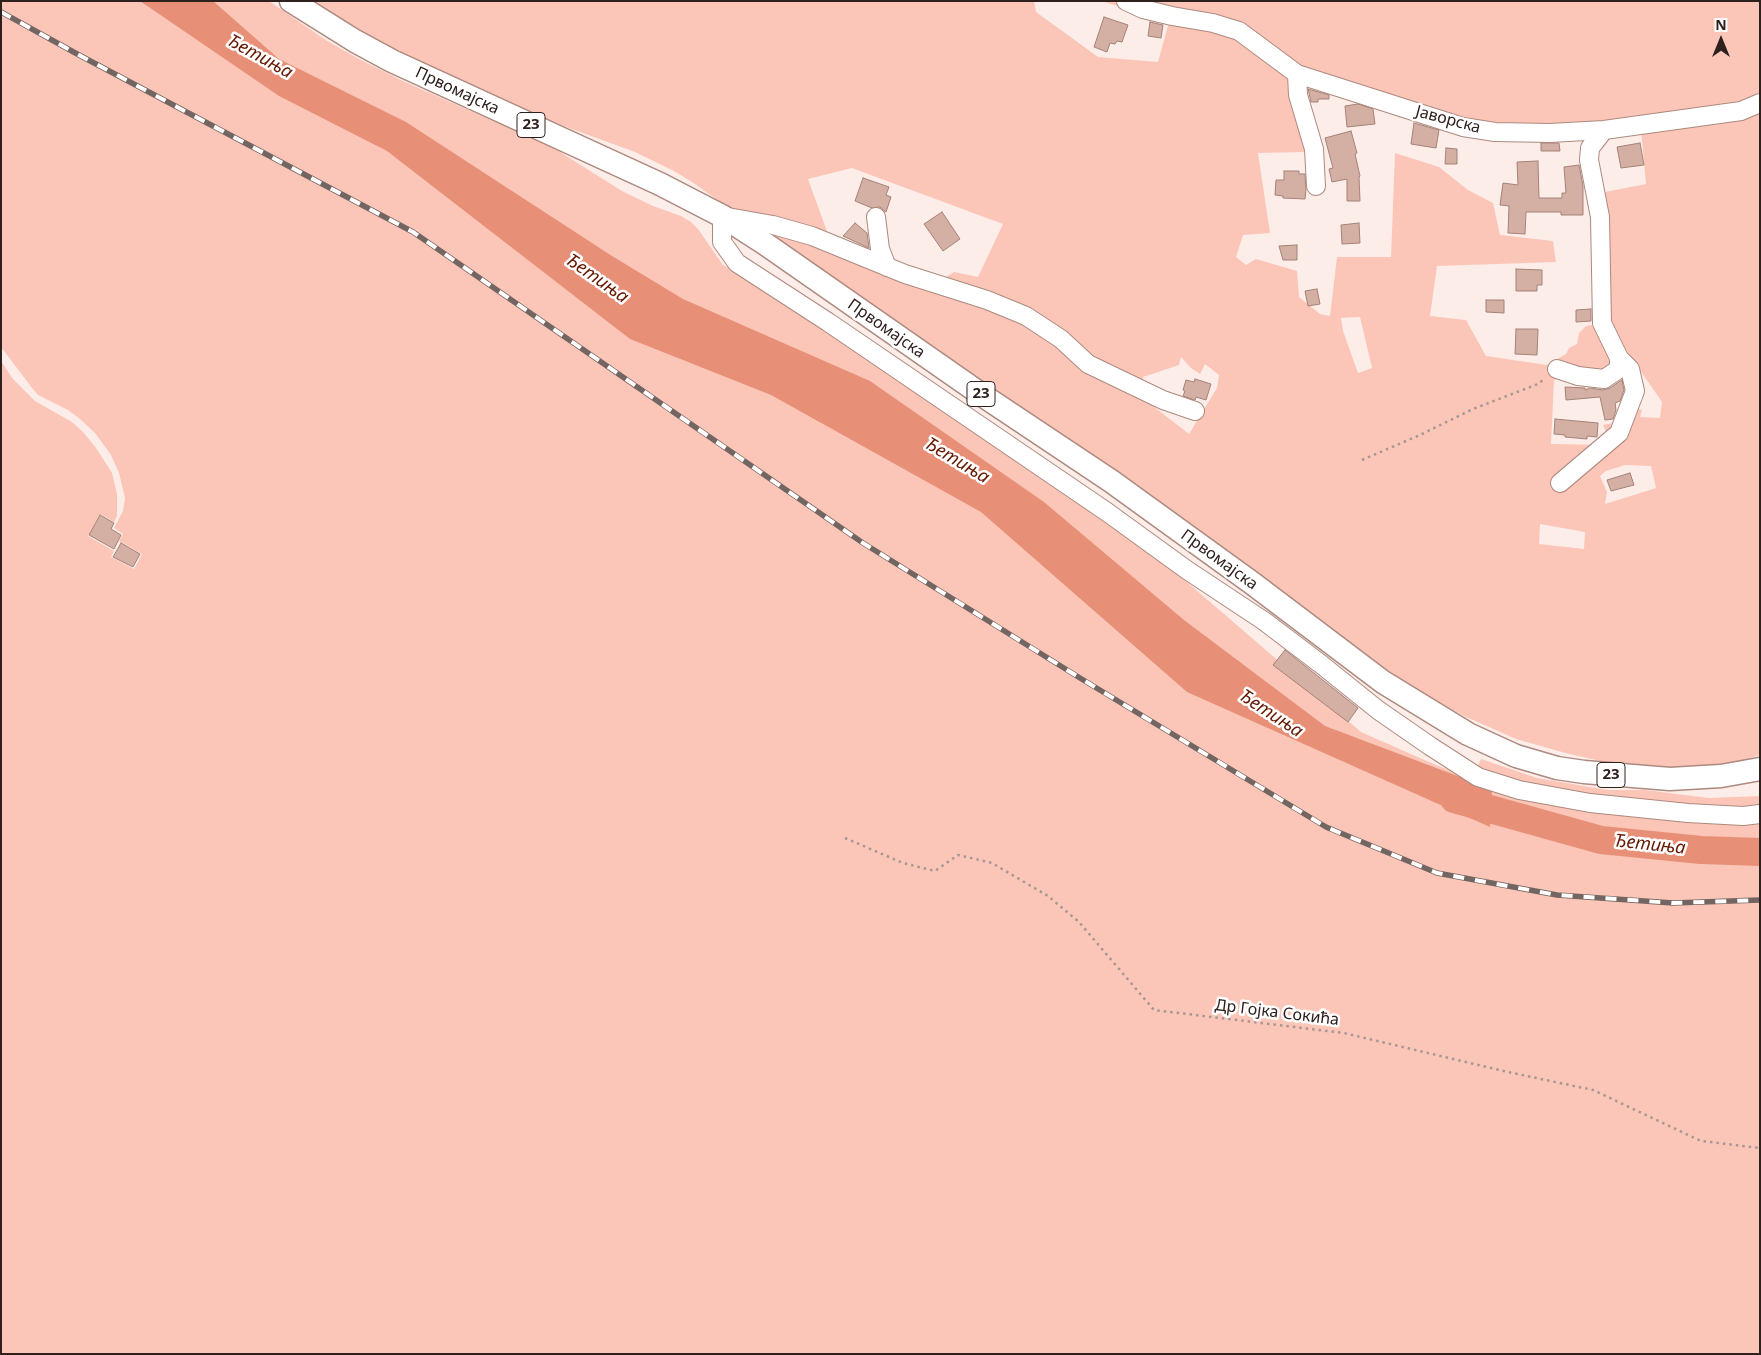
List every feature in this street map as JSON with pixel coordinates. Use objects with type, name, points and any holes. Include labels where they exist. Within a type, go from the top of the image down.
[{"type":"main road","name":"Првомајска","points":[[291,1],[355,41],[392,61],[660,184],[722,216],[1112,482],[1252,583],[1383,682],[1468,734],[1516,756],[1557,768],[1584,772],[1670,779],[1722,776],[1760,769]]},
{"type":"street","name":"Јаворска","points":[[1126,1],[1143,9],[1213,23],[1239,31],[1297,74],[1463,127],[1495,132],[1540,133],[1604,130],[1741,111],[1760,103]]},
{"type":"street","points":[[1297,74],[1298,95],[1314,149],[1316,186]]},
{"type":"street","points":[[1560,483],[1619,433],[1635,391],[1630,369],[1619,358],[1602,323],[1600,218],[1589,160],[1590,148],[1604,130]]},
{"type":"street","points":[[722,216],[722,242],[737,263],[828,322],[1107,512],[1187,570],[1264,621],[1378,710],[1478,777],[1519,790],[1590,803],[1688,813],[1743,816],[1760,814]]},
{"type":"street","name":"Првомајска","points":[[722,216],[773,225],[812,236],[887,267],[987,300],[1026,316],[1061,339],[1088,364],[1163,400],[1195,411]]},
{"type":"street","points":[[876,218],[880,249],[887,267]]},
{"type":"street","points":[[1557,369],[1578,376],[1604,379],[1619,369],[1619,358]]},
{"type":"path","points":[[1362,460],[1473,409],[1538,384],[1557,369]]},
{"type":"path","name":"Др Гојка Сокића","points":[[845,838],[903,863],[935,871],[958,855],[992,863],[1048,896],[1079,922],[1154,1010],[1344,1033],[1593,1090],[1701,1142],[1760,1148]]},
{"type":"shaded area","points":[[1,1],[269,1],[324,39],[357,58],[405,82],[552,147],[622,191],[691,222],[723,265],[754,280],[885,367],[1166,564],[1361,732],[1438,766],[1466,776],[1476,770],[1481,759],[1537,778],[1608,790],[1645,790],[1709,798],[1760,796],[1760,1354],[1,1354],[1,361],[13,379],[35,401],[72,422],[84,433],[112,473],[117,494],[117,516],[114,522],[100,514],[88,536],[114,551],[111,557],[134,569],[142,554],[119,541],[123,534],[114,528],[123,511],[125,498],[119,473],[111,455],[95,433],[80,419],[68,410],[38,395],[1,347]],"holes":[[[1562,796],[1605,812],[1564,807]]]},
{"type":"shaded area","points":[[312,1],[1034,1],[1036,12],[1098,57],[1158,62],[1169,22],[1101,1],[1760,1],[1760,755],[1729,765],[1674,768],[1619,765],[1569,754],[1516,739],[1466,717],[1424,694],[1327,630],[1153,497],[692,182],[635,152],[550,121],[379,42]],"holes":[[[1286,71],[1490,127],[1641,130],[1646,184],[1600,193],[1599,328],[1593,325],[1586,326],[1579,333],[1577,344],[1569,348],[1566,354],[1547,365],[1486,356],[1466,320],[1430,316],[1437,266],[1556,262],[1553,241],[1500,235],[1493,203],[1468,190],[1439,167],[1395,153],[1391,257],[1337,257],[1330,316],[1320,314],[1299,297],[1297,271],[1256,259],[1246,265],[1236,257],[1243,235],[1270,233],[1258,153],[1304,152],[1316,143]],[[852,168],[1003,224],[978,277],[954,272],[940,281],[833,248],[808,179]],[[1360,317],[1372,368],[1358,373],[1343,331],[1341,318],[1339,318]],[[1624,347],[1662,402],[1660,418],[1640,417],[1642,410],[1624,405],[1619,422],[1603,425],[1612,445],[1551,444],[1554,380],[1579,372],[1615,367]],[[1181,357],[1191,368],[1200,374],[1205,364],[1219,375],[1217,388],[1189,434],[1144,399],[1143,377],[1179,365]],[[1625,465],[1651,466],[1656,488],[1605,504],[1607,492],[1600,476],[1606,471]],[[1540,524],[1585,532],[1584,549],[1539,544]]]},
{"type":"water","points":[[140,1],[213,1],[279,59],[406,122],[612,256],[683,299],[870,381],[1044,502],[1184,620],[1325,726],[1492,789],[1490,827],[1187,692],[981,512],[771,395],[630,339],[387,151],[279,96]]},
{"type":"building","points":[[1104,17],[1128,25],[1122,42],[1110,43],[1107,52],[1094,47]]},
{"type":"building","points":[[1150,22],[1163,25],[1161,38],[1148,36]]},
{"type":"building","points":[[1308,89],[1329,95],[1329,99],[1318,99],[1318,102],[1311,102]]},
{"type":"building","points":[[1358,104],[1373,109],[1375,124],[1347,127],[1345,106]]},
{"type":"building","points":[[1414,123],[1439,130],[1436,148],[1411,144]]},
{"type":"building","points":[[1351,131],[1357,153],[1355,154],[1360,176],[1360,201],[1347,201],[1347,179],[1332,182],[1329,169],[1333,168],[1325,138]]},
{"type":"building","points":[[1541,143],[1559,143],[1560,151],[1541,151]]},
{"type":"building","points":[[1640,143],[1644,165],[1621,168],[1617,147]]},
{"type":"building","points":[[1446,148],[1457,149],[1457,164],[1445,164]]},
{"type":"building","points":[[1538,161],[1539,198],[1562,198],[1562,193],[1566,193],[1564,167],[1579,165],[1583,186],[1583,215],[1561,215],[1561,212],[1526,212],[1525,234],[1508,233],[1509,206],[1500,205],[1503,183],[1518,185],[1517,162]]},
{"type":"building","points":[[1284,171],[1299,171],[1299,174],[1305,174],[1305,199],[1283,198],[1283,196],[1275,195],[1276,180],[1284,180]]},
{"type":"building","points":[[863,178],[889,187],[886,195],[891,197],[886,212],[880,207],[872,208],[855,201]]},
{"type":"building","points":[[942,212],[960,239],[943,251],[924,224]]},
{"type":"building","points":[[855,223],[867,233],[869,248],[843,236]]},
{"type":"building","points":[[1359,223],[1360,243],[1342,244],[1341,225]]},
{"type":"building","points":[[1297,245],[1297,260],[1283,260],[1279,246]]},
{"type":"building","points":[[1516,269],[1542,270],[1542,285],[1537,285],[1537,291],[1516,291]]},
{"type":"building","points":[[1317,289],[1320,304],[1308,306],[1305,291]]},
{"type":"building","points":[[1486,300],[1504,300],[1504,313],[1486,312]]},
{"type":"building","points":[[1591,309],[1591,321],[1576,322],[1576,310]]},
{"type":"building","points":[[1516,329],[1538,329],[1537,355],[1515,354]]},
{"type":"building","points":[[1195,379],[1211,384],[1206,400],[1196,397],[1195,400],[1183,396],[1186,380],[1194,382]]},
{"type":"building","points":[[1622,380],[1624,390],[1620,401],[1615,403],[1616,410],[1613,419],[1605,420],[1600,397],[1566,400],[1565,387],[1603,390]]},
{"type":"building","points":[[1555,419],[1598,423],[1597,437],[1587,436],[1587,439],[1554,434]]},
{"type":"building","points":[[1630,473],[1634,485],[1611,491],[1607,480]]},
{"type":"building","points":[[100,515],[114,523],[111,529],[121,535],[114,549],[89,535]]},
{"type":"building","points":[[121,543],[140,554],[133,567],[113,557]]},
{"type":"building","points":[[1285,650],[1358,708],[1348,722],[1273,665]]},
{"type":"waterway","name":"Ђетиња","points":[[1454,799],[1601,840],[1701,850],[1760,852]]},
{"type":"railway","points":[[1,12],[413,232],[863,543],[1080,678],[1326,827],[1437,873],[1557,895],[1673,903],[1760,900]]}]
